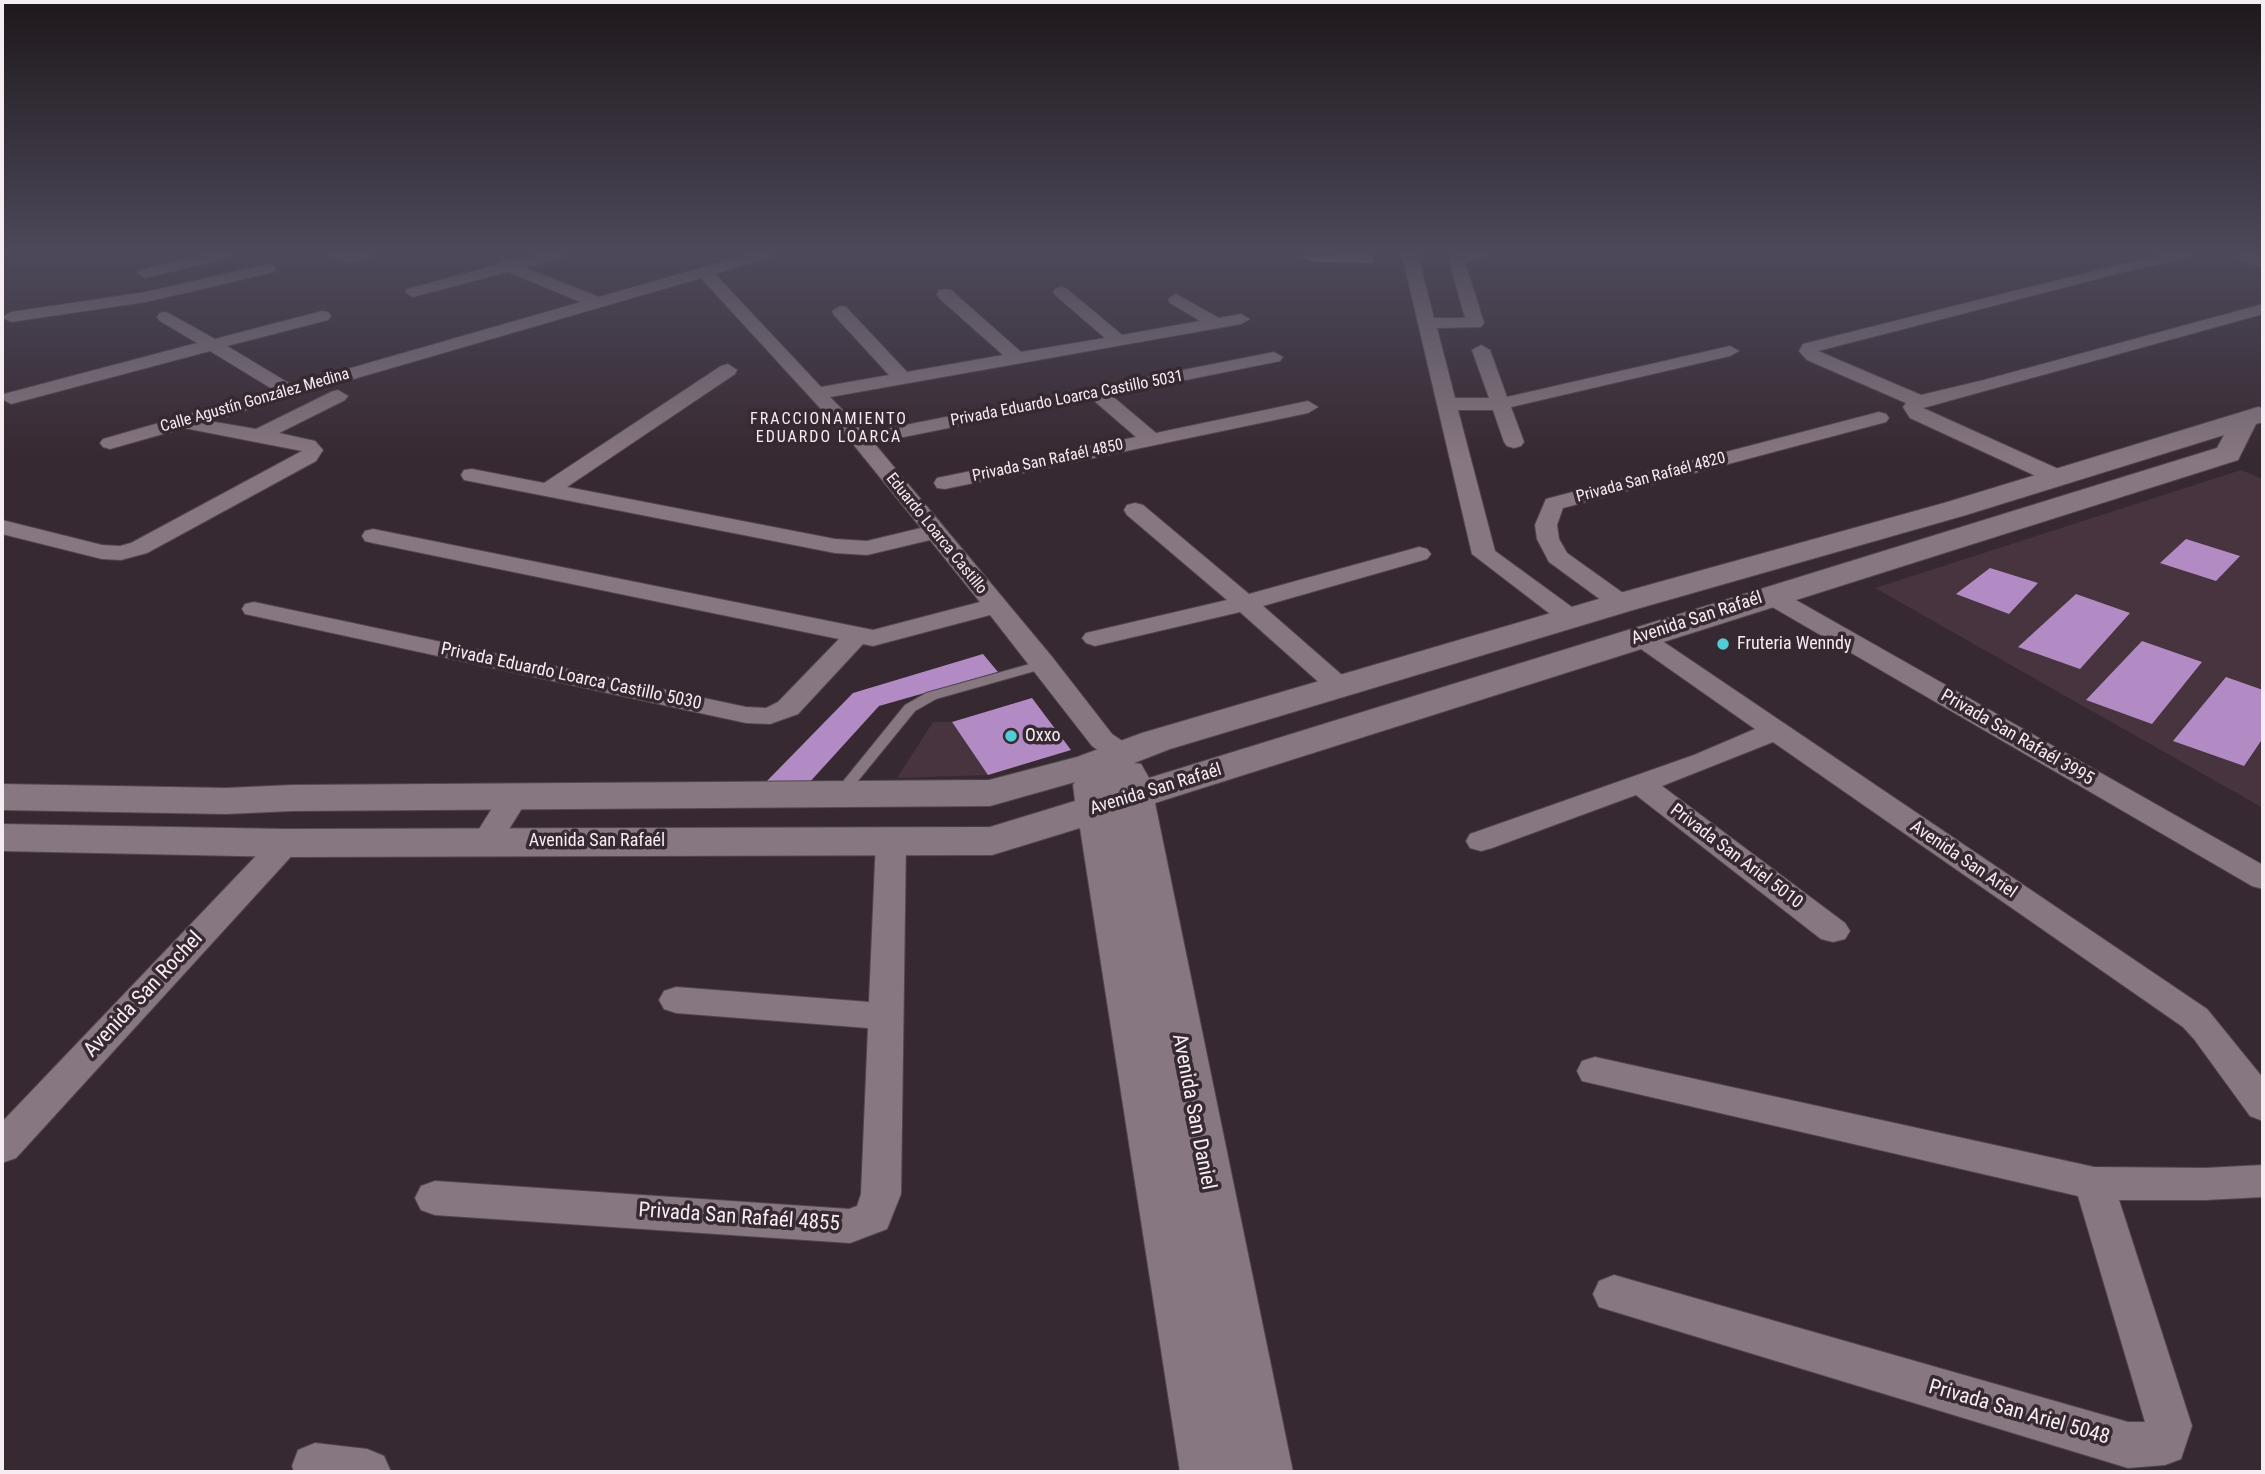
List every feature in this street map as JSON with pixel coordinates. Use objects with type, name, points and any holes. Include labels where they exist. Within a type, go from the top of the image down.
[{"type":"main road","name":"Avenida San Rafaél","points":[[2,838],[286,843],[891,839],[992,841],[1109,773],[1156,741],[1621,603],[1955,509],[2254,416]]},
{"type":"main road","name":"Avenida San Rafaél","points":[[2,797],[226,801],[990,793],[1109,773],[1640,638],[2228,453],[2254,416]]},
{"type":"main road","points":[[1955,509],[1993,527]]},
{"type":"main road","points":[[1109,773],[1212,1472]]},
{"type":"main road","name":"Avenida San Daniel","points":[[1109,773],[1261,1472]]},
{"type":"street","points":[[177,324],[289,391]]},
{"type":"street","points":[[11,398],[292,324]]},
{"type":"street","name":"Calle Agustín González Medina","points":[[110,443],[521,324]]},
{"type":"street","name":"Eduardo Loarca Castillo","points":[[753,324],[860,440],[1044,664],[1109,773]]},
{"type":"street","points":[[852,324],[902,378]]},
{"type":"street","points":[[978,324],[1018,359]]},
{"type":"street","points":[[1099,324],[1118,340]]},
{"type":"street","points":[[818,393],[1211,324]]},
{"type":"street","points":[[1427,324],[1484,554],[1571,618]]},
{"type":"street","points":[[1902,324],[1809,348],[1808,351],[1813,356],[1919,401]]},
{"type":"street","points":[[2057,477],[1917,414],[1913,407],[1919,401],[2208,324]]},
{"type":"street","points":[[1481,350],[1514,442]]},
{"type":"street","points":[[1447,404],[1501,404],[1730,351]]},
{"type":"street","name":"Privada Eduardo Loarca Castillo 5031","points":[[860,440],[1274,357]]},
{"type":"street","points":[[548,490],[728,370]]},
{"type":"street","name":"Privada San Rafaél 4850","points":[[1097,393],[1152,440]]},
{"type":"street","points":[[256,437],[338,396]]},
{"type":"street","name":"Privada San Rafaél 4850","points":[[945,483],[1308,407]]},
{"type":"street","name":"Privada San Rafaél 4820","points":[[1621,603],[1557,557],[1548,539],[1546,525],[1554,504],[1879,418]]},
{"type":"street","points":[[2,527],[102,552],[121,553],[139,548],[309,457],[313,450],[307,444],[184,422]]},
{"type":"street","points":[[472,475],[835,546],[867,548],[935,532]]},
{"type":"street","points":[[1135,510],[1341,688]]},
{"type":"street","points":[[373,536],[873,638],[995,606]]},
{"type":"street","points":[[1095,638],[1245,603],[1419,554]]},
{"type":"street","name":"Privada San Rafaél 3995","points":[[1771,596],[2263,879]]},
{"type":"street","name":"Privada Eduardo Loarca Castillo 5030","points":[[254,609],[746,715],[769,716],[788,708],[857,635]]},
{"type":"street","name":"Avenida San Ariel","points":[[1640,638],[2194,1018],[2207,1030],[2263,1106]]},
{"type":"street","points":[[1481,841],[1775,731]]},
{"type":"street","name":"Privada San Ariel 5010","points":[[1640,783],[1833,931]]},
{"type":"street","points":[[486,842],[514,797]]},
{"type":"street","name":"Privada San Rafaél 4855","points":[[435,1198],[850,1226],[873,1217],[881,1194],[891,839]]},
{"type":"street","name":"Avenida San Rochel","points":[[2,1147],[286,843]]},
{"type":"street","points":[[676,1000],[884,1016]]},
{"type":"street","points":[[1595,1071],[2094,1183],[2205,1184],[2263,1181]]},
{"type":"street","name":"Privada San Ariel 5048","points":[[1614,1294],[2128,1445],[2165,1443],[2169,1426],[2094,1183]]},
{"type":"street","points":[[315,1466],[368,1472]]},
{"type":"lane","points":[[838,795],[911,708],[931,696],[1044,664]]},
{"type":"shaded area","points":[[2241,470],[2263,479],[2263,808],[1875,588]]},
{"type":"shaded area","points":[[933,722],[952,722],[988,775],[897,778]]},
{"type":"building","points":[[2186,539],[2240,556],[2216,581],[2160,563]]},
{"type":"building","points":[[1990,568],[2038,583],[2009,614],[1956,594]]},
{"type":"building","points":[[2076,594],[2130,613],[2080,669],[2018,647]]},
{"type":"building","points":[[2142,641],[2202,662],[2152,724],[2086,700]]},
{"type":"building","points":[[983,654],[998,672],[879,706],[808,784],[765,783],[853,693]]},
{"type":"building","points":[[2226,677],[2263,690],[2263,738],[2244,766],[2173,741]]},
{"type":"building","name":"Oxxo","points":[[1032,698],[1071,750],[988,775],[952,722]]},
{"type":"place","name":"Fruteria Wenndy","points":[[1723,644]]},
{"type":"place","name":"Oxxo","points":[[1011,736]]},
{"type":"district","name":"FRACCIONAMIENTO EDUARDO LOARCA","points":[[829,429]]}]
